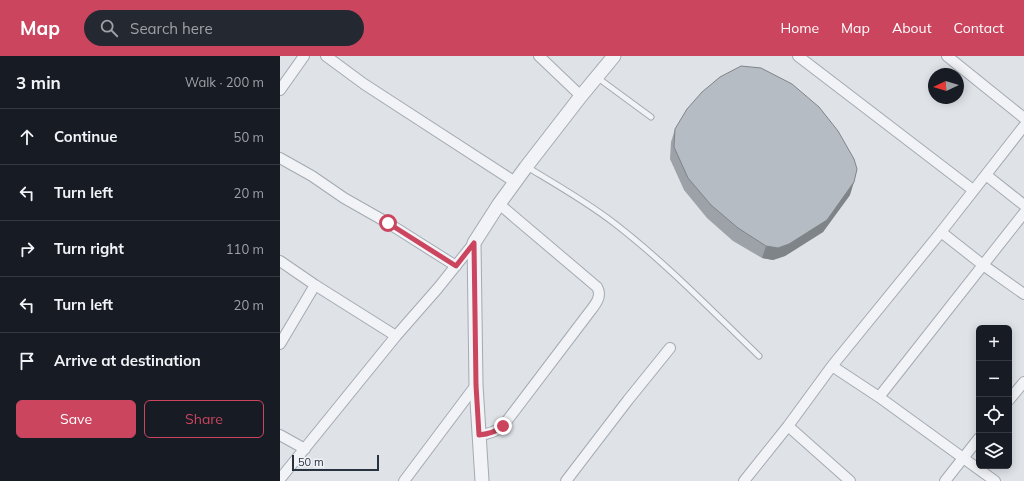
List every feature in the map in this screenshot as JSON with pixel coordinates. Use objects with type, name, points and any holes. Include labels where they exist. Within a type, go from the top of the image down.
[{"type":"street","points":[[280,90],[304,56]]},
{"type":"street","points":[[326,56],[364,84],[515,182]]},
{"type":"street","points":[[540,56],[581,96]]},
{"type":"street","points":[[280,479],[396,336],[456,266],[474,243],[499,204],[526,167],[614,56]]},
{"type":"street","points":[[798,56],[973,190]]},
{"type":"street","points":[[947,56],[1024,118]]},
{"type":"street","points":[[744,481],[788,426],[832,366],[941,232],[1024,126]]},
{"type":"street","points":[[280,158],[312,176],[344,198],[388,223],[456,266]]},
{"type":"street","points":[[986,175],[1024,205]]},
{"type":"street","points":[[479,435],[494,432],[503,426],[588,314],[600,294],[597,288],[499,204]]},
{"type":"street","points":[[879,397],[1024,213]]},
{"type":"street","points":[[941,232],[983,265],[1024,294]]},
{"type":"street","points":[[474,243],[476,385],[482,481]]},
{"type":"street","points":[[280,261],[396,336]]},
{"type":"street","points":[[280,344],[315,285]]},
{"type":"street","points":[[566,481],[670,348]]},
{"type":"street","points":[[832,366],[879,397],[995,481]]},
{"type":"street","points":[[1012,397],[1024,382]]},
{"type":"street","points":[[404,481],[476,385]]},
{"type":"street","points":[[788,426],[850,481]]},
{"type":"street","points":[[280,435],[305,449]]},
{"type":"street","points":[[945,481],[976,442]]},
{"type":"lane","points":[[597,77],[651,117]]},
{"type":"lane","points":[[526,167],[574,194],[614,223],[665,265],[759,356]]},
{"type":"building","points":[[741,66],[761,68],[792,84],[819,107],[838,131],[854,159],[857,169],[854,182],[827,220],[789,244],[778,248],[766,246],[738,228],[711,205],[688,178],[674,147],[675,129],[687,109],[702,92],[720,77]]},
{"type":"route","points":[[388,223],[456,266],[474,243],[476,385],[479,435],[494,432],[503,426]]}]
